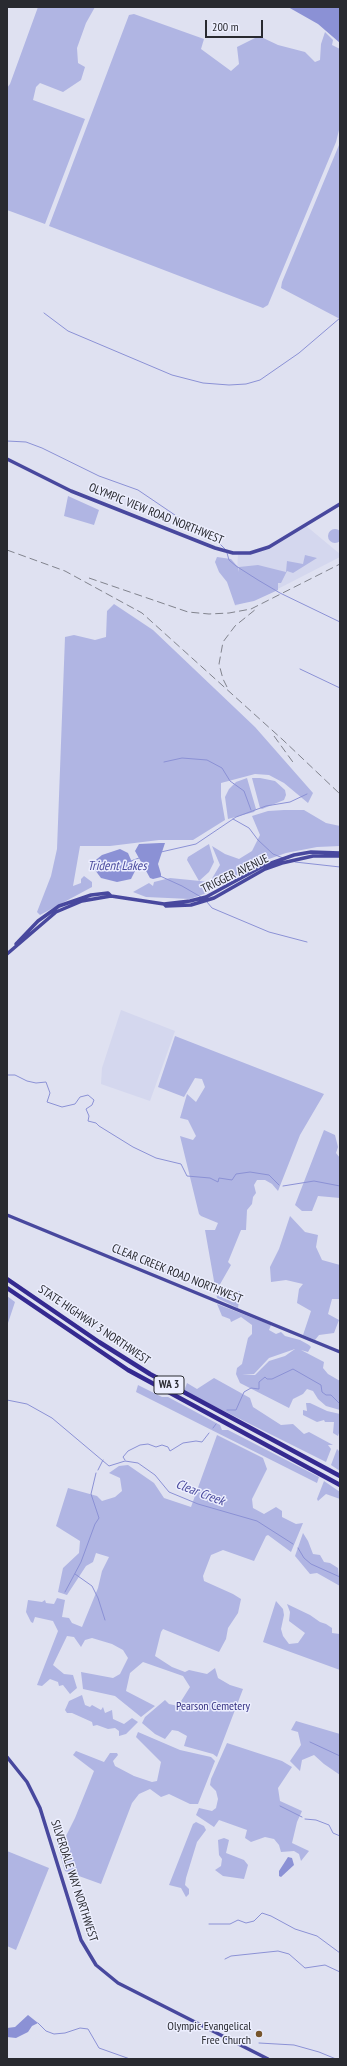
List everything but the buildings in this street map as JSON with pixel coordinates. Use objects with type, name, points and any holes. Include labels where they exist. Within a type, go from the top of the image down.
[{"type":"highway","name":"STATE HIGHWAY 3 NORTHWEST","points":[[7,1279],[99,1342],[150,1374],[340,1476]]},
{"type":"highway","name":"STATE HIGHWAY 3 NORTHWEST","points":[[7,1289],[135,1374],[340,1486]]},
{"type":"main road","name":"OLYMPIC VIEW ROAD NORTHWEST","points":[[7,459],[71,491],[215,548],[233,553],[250,553],[269,547],[340,504]]},
{"type":"main road","name":"TRIGGER AVENUE","points":[[164,904],[190,901],[206,897],[264,866],[294,856],[311,852],[340,853]]},
{"type":"main road","name":"TRIGGER AVENUE","points":[[7,954],[40,919],[55,908],[76,899],[104,893],[111,896],[164,904],[166,906],[184,906],[207,900],[223,893],[265,869],[296,859],[313,856],[340,856]]},
{"type":"main road","name":"TRIGGER AVENUE","points":[[11,950],[56,912],[69,905],[87,899],[111,896]]},
{"type":"main road","points":[[40,919],[43,922]]},
{"type":"main road","name":"CLEAR CREEK ROAD NORTHWEST","points":[[7,1215],[340,1352]]},
{"type":"main road","name":"SILVERDALE WAY NORTHWEST","points":[[7,1758],[27,1782],[38,1804],[81,1940],[96,1965],[118,1983],[268,2059]]},
{"type":"shaded area","points":[[305,525],[340,554],[340,557],[266,595],[235,606],[238,554],[261,550]]},
{"type":"shaded area","points":[[121,1010],[175,1031],[150,1101],[101,1084],[102,1068]]},
{"type":"green space","points":[[38,7],[95,7],[86,23],[77,48],[78,63],[85,67],[81,80],[63,92],[40,83],[36,87],[33,100],[85,119],[45,224],[7,210],[7,88],[10,84]]},
{"type":"green space","points":[[134,14],[204,39],[201,49],[231,71],[239,64],[237,47],[259,36],[278,45],[305,52],[315,62],[320,60],[321,44],[325,32],[333,40],[332,45],[340,49],[340,126],[336,142],[268,305],[263,308],[49,226],[129,15]]},
{"type":"green space","points":[[339,145],[340,319],[281,288],[282,282]]},
{"type":"green space","points":[[68,496],[99,510],[94,525],[64,516]]},
{"type":"green space","points":[[332,529],[338,529],[342,533],[342,539],[338,543],[332,543],[328,539],[328,533]]},
{"type":"green space","points":[[305,555],[317,558],[293,573],[287,571],[281,583],[278,583],[278,590],[254,601],[235,605],[227,582],[219,572],[215,562],[217,557],[231,559],[238,567],[239,572],[239,567],[258,565],[286,572],[287,561],[303,564]]},
{"type":"green space","points":[[114,604],[153,630],[255,727],[313,793],[308,803],[284,783],[269,775],[255,774],[221,783],[221,797],[225,820],[193,840],[159,840],[110,846],[80,846],[73,886],[81,883],[81,879],[84,876],[92,882],[92,887],[40,915],[37,912],[51,876],[57,849],[65,637],[74,635],[95,640],[106,637],[107,611]]},
{"type":"green space","points":[[247,778],[256,809],[254,812],[228,819],[225,797],[229,789],[236,782]]},
{"type":"green space","points":[[252,778],[275,781],[285,790],[286,795],[284,800],[262,809],[260,808]]},
{"type":"green space","points":[[304,810],[326,823],[340,826],[340,846],[317,847],[286,853],[266,860],[204,894],[190,899],[146,897],[133,892],[149,883],[153,886],[154,882],[170,878],[210,882],[220,865],[212,846],[225,854],[239,859],[252,851],[260,835],[252,816],[268,811]]},
{"type":"green space","points":[[209,844],[214,862],[209,872],[199,881],[187,860],[188,857]]},
{"type":"green space","points":[[175,1036],[324,1094],[300,1135],[278,1191],[272,1184],[265,1180],[257,1180],[254,1185],[256,1193],[253,1197],[252,1204],[247,1210],[246,1230],[241,1230],[228,1262],[231,1265],[219,1286],[225,1287],[231,1293],[240,1291],[238,1308],[217,1298],[205,1230],[215,1230],[218,1223],[199,1214],[180,1136],[193,1140],[196,1136],[188,1120],[180,1118],[187,1094],[196,1102],[205,1087],[202,1079],[195,1078],[184,1097],[158,1087]]},
{"type":"green space","points":[[324,1130],[335,1135],[338,1147],[336,1153],[340,1158],[340,1198],[318,1196],[312,1211],[302,1211],[295,1205]]},
{"type":"green space","points":[[290,1216],[305,1232],[318,1235],[316,1247],[322,1260],[340,1265],[340,1299],[332,1299],[328,1314],[339,1320],[334,1333],[319,1335],[315,1340],[303,1335],[311,1311],[297,1303],[299,1289],[303,1284],[286,1280],[271,1282],[270,1267],[279,1249]]},
{"type":"green space","points":[[7,1296],[15,1302],[7,1326]]},
{"type":"green space","points":[[217,1304],[271,1325],[269,1330],[276,1334],[281,1332],[285,1336],[300,1340],[309,1345],[311,1347],[308,1352],[301,1350],[324,1362],[323,1368],[328,1374],[340,1381],[340,1410],[326,1406],[318,1399],[313,1391],[307,1389],[303,1394],[293,1399],[289,1408],[240,1383],[236,1374],[237,1368],[242,1364],[248,1338],[252,1334],[252,1325],[241,1317],[231,1322],[230,1319],[222,1316]],"holes":[[[295,1349],[285,1356],[269,1361],[255,1375],[242,1375],[254,1374],[269,1358]]]},
{"type":"green space","points":[[214,1378],[250,1398],[253,1407],[281,1425],[293,1424],[304,1434],[309,1432],[333,1445],[328,1445],[331,1449],[326,1462],[184,1391],[187,1383],[197,1389]]},
{"type":"green space","points":[[138,1385],[162,1397],[168,1397],[220,1425],[222,1430],[228,1430],[319,1477],[317,1483],[136,1392]]},
{"type":"green space","points":[[306,1403],[310,1403],[327,1411],[340,1414],[340,1430],[338,1436],[333,1433],[334,1422],[325,1422],[324,1420],[317,1422],[303,1415],[303,1410],[307,1411]]},
{"type":"green space","name":"Pearson Cemetery","points":[[217,1435],[263,1458],[267,1469],[252,1499],[253,1508],[264,1514],[276,1507],[282,1511],[282,1517],[296,1524],[303,1523],[291,1552],[268,1535],[266,1536],[254,1561],[223,1550],[211,1555],[203,1576],[204,1581],[241,1599],[238,1613],[228,1628],[226,1639],[219,1652],[163,1629],[161,1632],[155,1656],[172,1667],[185,1672],[189,1670],[207,1674],[215,1668],[218,1678],[230,1685],[243,1689],[217,1757],[213,1754],[184,1746],[187,1736],[178,1731],[172,1730],[165,1739],[155,1734],[142,1723],[145,1717],[165,1700],[169,1704],[178,1706],[190,1687],[183,1676],[143,1662],[130,1673],[126,1691],[155,1706],[141,1717],[115,1696],[83,1689],[81,1672],[113,1678],[120,1674],[128,1658],[123,1650],[112,1644],[92,1638],[85,1640],[81,1647],[74,1637],[67,1636],[53,1665],[64,1674],[73,1675],[77,1688],[70,1694],[63,1685],[59,1686],[58,1682],[50,1679],[42,1686],[37,1685],[58,1631],[53,1621],[35,1617],[33,1623],[31,1622],[26,1612],[28,1600],[42,1602],[45,1600],[46,1603],[54,1604],[57,1598],[65,1600],[62,1617],[69,1618],[72,1623],[82,1627],[98,1588],[102,1571],[109,1557],[96,1553],[93,1562],[86,1566],[67,1595],[58,1592],[63,1568],[79,1553],[80,1541],[56,1526],[68,1488],[97,1496],[102,1501],[115,1497],[122,1491],[120,1478],[109,1473],[119,1466],[128,1465],[154,1483],[164,1498],[191,1507]]},
{"type":"green space","points":[[337,1449],[340,1452],[340,1471],[331,1465]]},
{"type":"green space","points":[[324,1481],[340,1492],[340,1499],[326,1494],[318,1501],[317,1499]]},
{"type":"green space","points":[[303,1533],[313,1554],[320,1555],[324,1562],[330,1563],[338,1568],[340,1586],[317,1573],[310,1574],[295,1556]]},
{"type":"green space","points":[[276,1601],[283,1609],[284,1615],[281,1629],[283,1636],[289,1644],[298,1643],[305,1633],[289,1621],[290,1612],[287,1604],[326,1624],[332,1628],[332,1633],[340,1634],[340,1670],[263,1642]]},
{"type":"green space","points":[[82,1695],[85,1705],[90,1707],[92,1705],[101,1710],[103,1707],[105,1713],[112,1710],[113,1719],[124,1724],[132,1718],[138,1722],[126,1734],[119,1736],[119,1731],[115,1728],[108,1729],[97,1725],[93,1726],[92,1722],[72,1713],[67,1713],[65,1710],[69,1701]]},
{"type":"green space","points":[[296,1721],[340,1734],[340,1775],[314,1755],[302,1760],[300,1771],[290,1761],[301,1745],[298,1732],[291,1730]]},
{"type":"green space","points":[[138,1732],[180,1750],[211,1757],[215,1761],[198,1804],[190,1804],[169,1794],[161,1797],[150,1789],[139,1794],[132,1803],[101,1884],[65,1871],[55,1838],[64,1840],[75,1818],[94,1771],[73,1755],[76,1751],[104,1762],[110,1753],[117,1753],[118,1755],[113,1761],[115,1766],[134,1776],[152,1782],[157,1781],[161,1762],[136,1737]]},
{"type":"green space","points":[[227,1743],[282,1761],[292,1767],[278,1788],[280,1801],[302,1811],[297,1822],[292,1843],[309,1851],[301,1861],[299,1854],[294,1851],[281,1852],[279,1845],[274,1839],[265,1837],[251,1842],[245,1838],[247,1830],[219,1820],[214,1827],[196,1815],[199,1808],[212,1811],[216,1808],[218,1799],[216,1791],[210,1785],[211,1779]]},
{"type":"green space","points":[[196,1822],[204,1826],[206,1830],[197,1842],[186,1878],[185,1885],[189,1889],[189,1894],[186,1897],[181,1888],[169,1885],[193,1824]]},
{"type":"green space","points":[[224,1838],[229,1840],[226,1853],[244,1860],[248,1865],[244,1879],[223,1876],[215,1870],[221,1866],[222,1859],[219,1855],[218,1840]]},
{"type":"green space","points":[[7,1851],[49,1868],[16,1950],[7,1946]]},
{"type":"water","points":[[288,7],[340,7],[340,43],[318,24]]},
{"type":"water","name":"Trident Lakes","points":[[165,843],[158,864],[161,877],[153,879],[150,878],[135,851],[139,844]]},
{"type":"water","name":"Trident Lakes","points":[[120,849],[128,853],[131,860],[135,871],[131,879],[117,882],[101,878],[92,866],[92,863],[102,855]]},
{"type":"water","points":[[288,1857],[292,1858],[294,1865],[281,1877],[279,1876],[279,1871]]},
{"type":"water","points":[[28,2015],[38,2023],[32,2026],[28,2032],[16,2038],[7,2037],[7,2028],[15,2027]]},
{"type":"waterway","points":[[44,313],[68,331],[172,375],[203,383],[229,385],[246,384],[260,380],[299,353],[340,318]]},
{"type":"waterway","points":[[7,441],[26,442],[42,448],[99,476],[138,490],[200,532],[217,541],[226,550]]},
{"type":"waterway","points":[[227,553],[229,560],[258,580],[280,593],[340,622]]},
{"type":"waterway","points":[[300,669],[340,688]]},
{"type":"waterway","points":[[164,762],[182,758],[207,760],[222,768],[230,781],[244,791],[251,810]]},
{"type":"waterway","points":[[161,852],[196,844],[236,817],[266,806],[290,802],[307,794]]},
{"type":"waterway","points":[[233,819],[249,828],[258,840],[273,854],[283,858]]},
{"type":"waterway","points":[[131,861],[139,858]]},
{"type":"waterway","points":[[295,862],[340,867]]},
{"type":"waterway","points":[[160,876],[201,897]]},
{"type":"waterway","points":[[207,902],[212,908],[269,932],[307,942]]},
{"type":"waterway","points":[[7,1075],[15,1075],[27,1081],[36,1083],[46,1082],[50,1093],[47,1102],[62,1107],[75,1104],[80,1097],[88,1095],[94,1100],[92,1105],[86,1109],[89,1116],[88,1121],[96,1123],[133,1147],[156,1158],[181,1164],[187,1176],[210,1178],[218,1182],[219,1178],[232,1180],[236,1174],[250,1172],[269,1175],[279,1185]]},
{"type":"waterway","points":[[283,1186],[314,1181],[340,1186]]},
{"type":"waterway","points":[[227,1410],[236,1410],[244,1392],[251,1388],[259,1389],[259,1382],[265,1377],[267,1379],[272,1379],[293,1369],[321,1385],[322,1392],[326,1395],[331,1395],[340,1404]]},
{"type":"waterway","name":"Clear Creek","points":[[7,1400],[27,1404],[52,1418],[109,1466],[125,1461],[138,1463],[155,1475],[169,1492],[198,1504],[257,1521],[293,1544]]},
{"type":"waterway","points":[[213,1428],[216,1424]]},
{"type":"waterway","points":[[125,1460],[123,1457],[128,1451],[140,1445],[148,1444],[156,1447],[162,1445],[168,1447],[170,1451],[183,1443],[196,1441],[202,1442],[209,1433]]},
{"type":"waterway","points":[[98,1470],[103,1460]]},
{"type":"waterway","points":[[65,1592],[81,1562],[95,1524],[99,1518],[91,1494],[96,1473]]},
{"type":"waterway","name":"Clear Creek","points":[[298,1548],[304,1558],[311,1564],[340,1577]]},
{"type":"waterway","points":[[75,1574],[92,1586],[98,1598],[105,1620]]},
{"type":"waterway","points":[[310,1742],[340,1756]]},
{"type":"waterway","points":[[280,1806],[302,1817]]},
{"type":"waterway","points":[[305,1819],[316,1820],[329,1825],[333,1833],[340,1836]]},
{"type":"waterway","points":[[209,1924],[230,1924],[238,1920],[246,1923],[254,1921],[262,1913],[271,1916],[295,1929],[317,1936],[340,1953]]},
{"type":"waterway","points":[[225,1959],[231,1956],[278,1951],[289,1954],[305,1968],[325,1965],[340,1972]]},
{"type":"waterway","points":[[38,2023],[46,2031],[54,2034],[65,2033],[80,2028],[88,2029],[99,2048],[130,2059]]},
{"type":"waterway","points":[[259,2043],[294,2045],[319,2052],[336,2059]]},
{"type":"railway","points":[[7,550],[65,571],[142,613],[283,740],[340,794]]},
{"type":"railway","points":[[89,578],[188,612],[209,614],[229,613],[251,609],[340,564]]},
{"type":"railway","points":[[227,687],[219,664],[223,642],[235,626],[256,609]]},
{"type":"railway","points":[[274,736],[295,765]]},
{"type":"place","name":"Olympic Evangelical Free Church","points":[[259,2034]]}]
